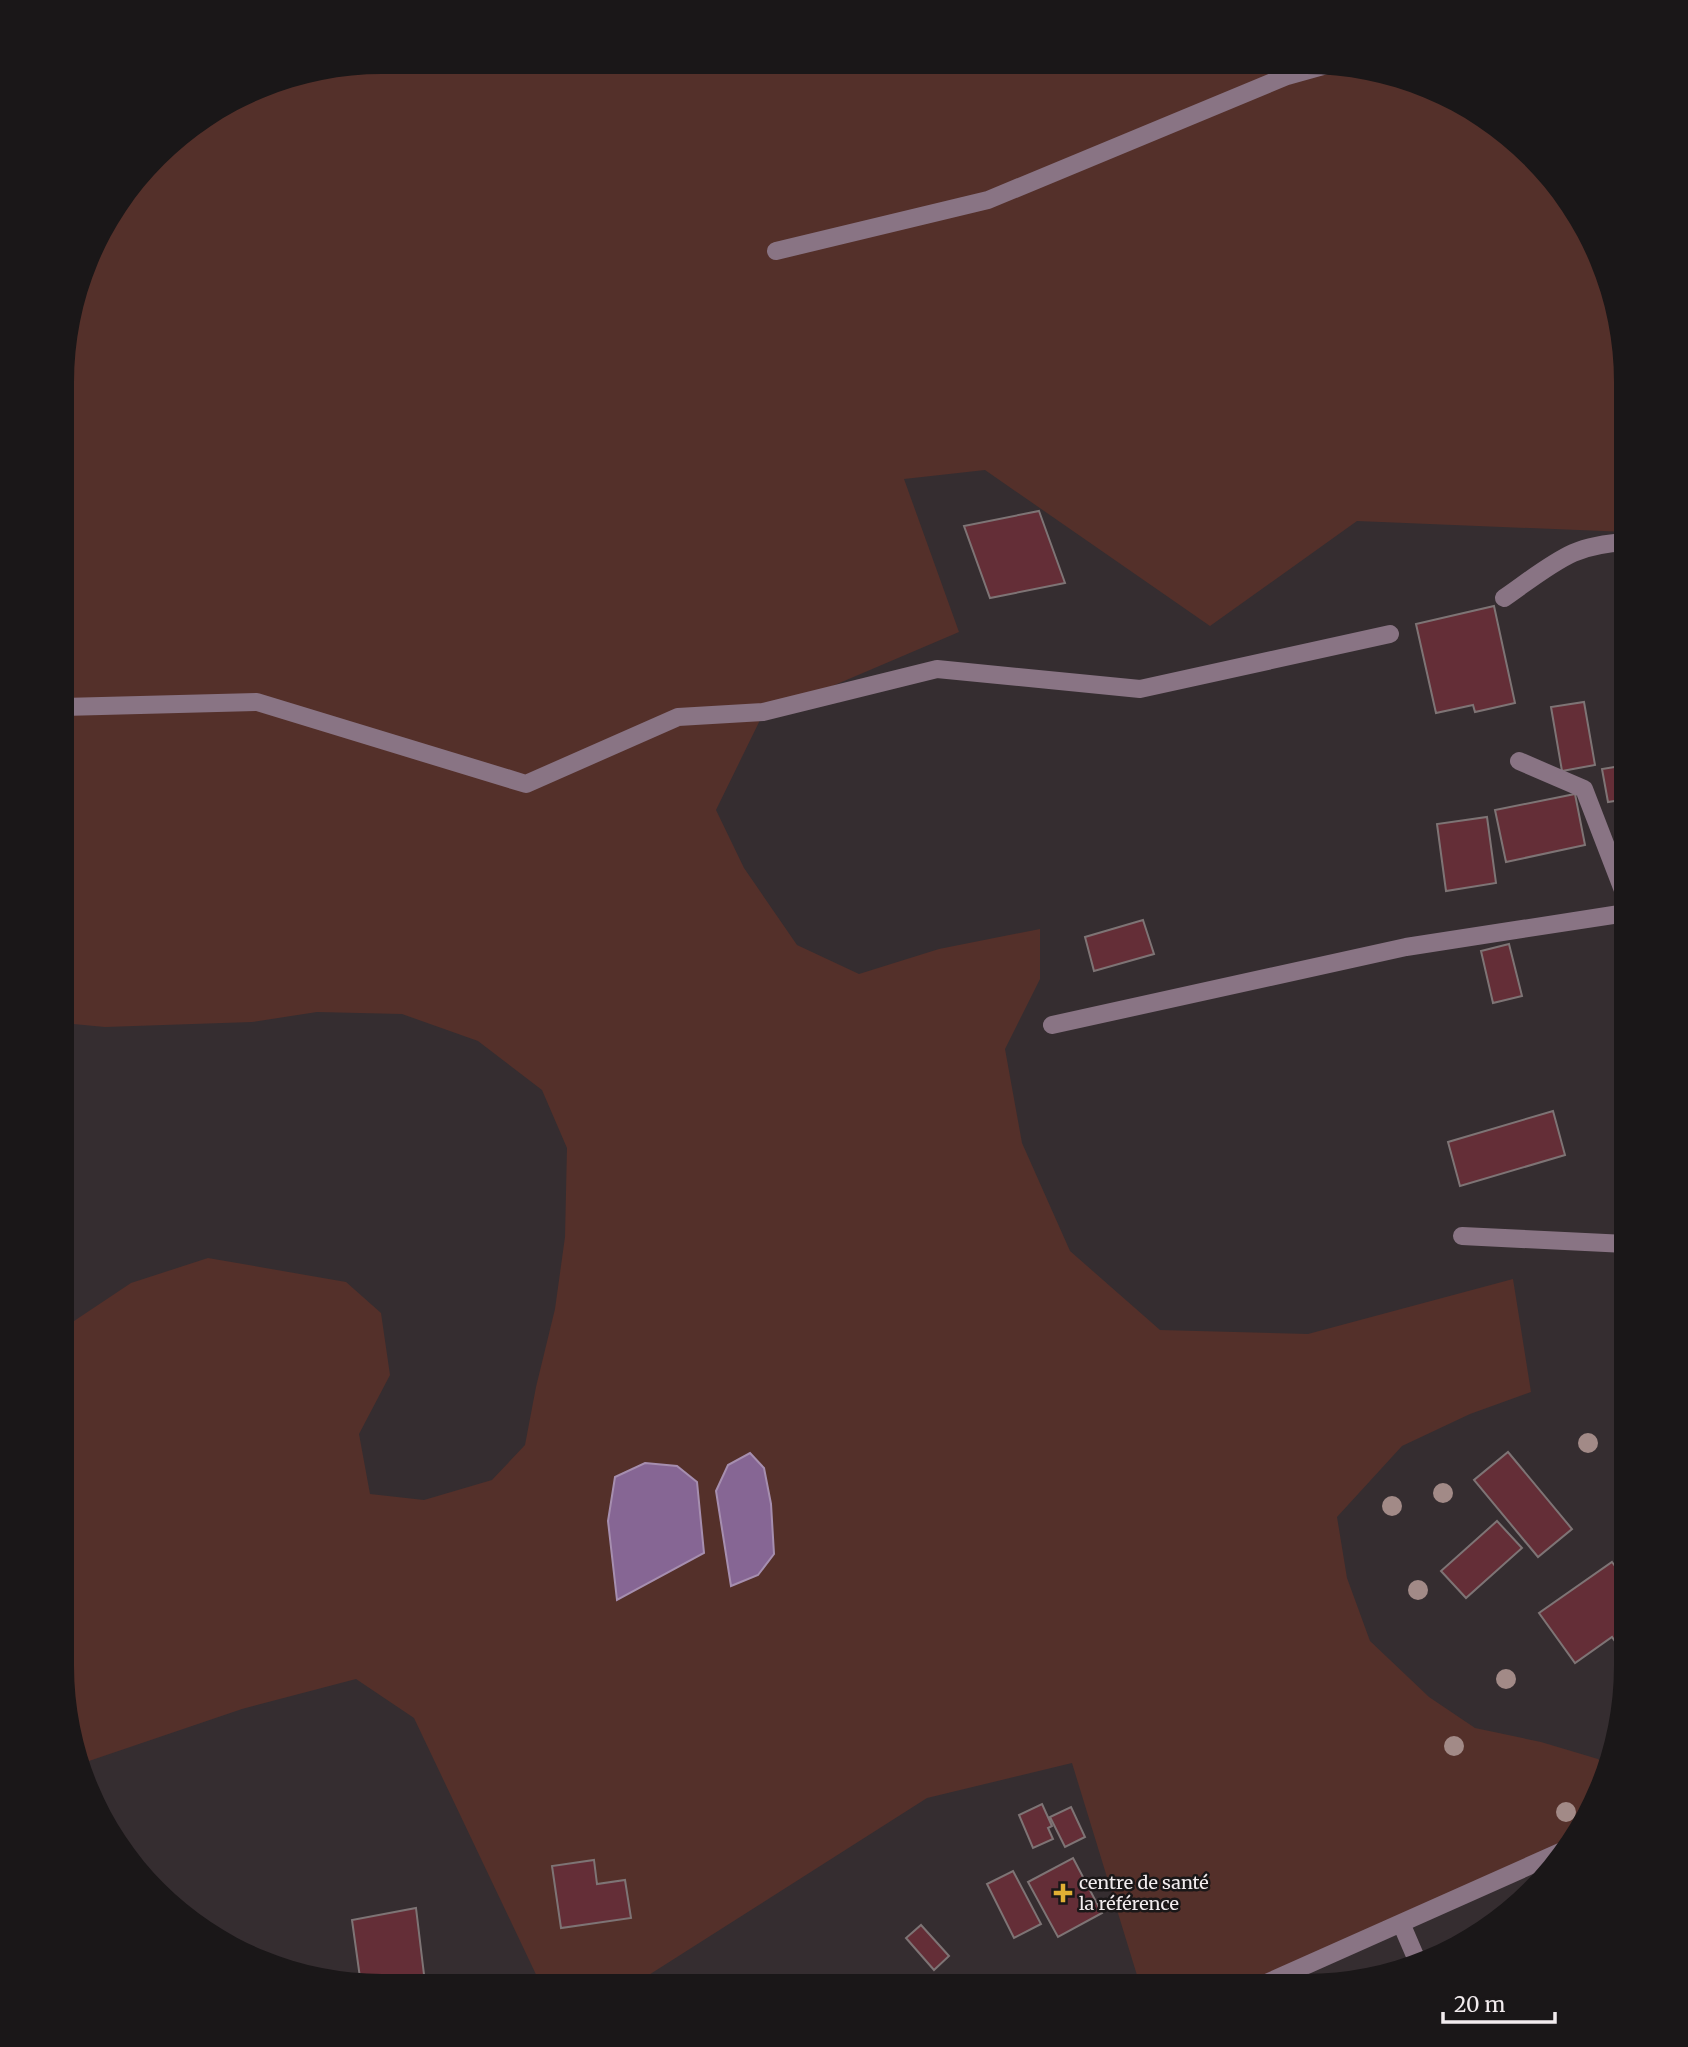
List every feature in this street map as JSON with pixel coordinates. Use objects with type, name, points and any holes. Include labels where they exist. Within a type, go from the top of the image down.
[{"type":"street","points":[[776,251],[988,200],[1294,74]]},
{"type":"street","points":[[1504,598],[1574,553],[1614,543]]},
{"type":"street","points":[[74,707],[257,702],[526,784],[678,717],[762,712],[937,668],[1140,689],[1390,635]]},
{"type":"street","points":[[1519,761],[1584,789],[1614,867]]},
{"type":"street","points":[[1052,1025],[1406,947],[1614,915]]},
{"type":"street","points":[[1462,1236],[1614,1243]]},
{"type":"street","points":[[1287,1974],[1547,1858]]},
{"type":"street","points":[[1401,1923],[1414,1954]]},
{"type":"shaded area","points":[[362,74],[1347,76],[1386,84],[1424,97],[1478,125],[1510,150],[1538,178],[1563,210],[1583,245],[1604,302],[1612,341],[1614,531],[1357,521],[1210,626],[985,470],[904,479],[959,632],[762,716],[716,810],[744,868],[797,945],[859,974],[939,949],[1040,929],[1040,979],[1005,1049],[1022,1143],[1070,1251],[1160,1330],[1308,1334],[1513,1279],[1531,1392],[1470,1414],[1402,1446],[1337,1517],[1347,1578],[1370,1641],[1429,1697],[1475,1728],[1541,1742],[1599,1760],[1583,1802],[1563,1837],[1545,1860],[1278,1974],[1137,1974],[1072,1763],[927,1798],[650,1974],[536,1974],[414,1718],[356,1679],[242,1709],[89,1761],[79,1725],[74,1685],[74,1321],[131,1283],[208,1258],[346,1282],[381,1313],[390,1375],[359,1434],[370,1494],[424,1500],[492,1480],[525,1445],[555,1309],[565,1237],[567,1148],[542,1090],[478,1041],[402,1014],[317,1012],[252,1022],[105,1027],[74,1024],[76,341],[84,302],[97,264],[125,210],[150,178],[178,150],[210,125],[245,105],[302,84]]},
{"type":"shaded area","points":[[750,1453],[764,1468],[771,1504],[774,1554],[758,1575],[731,1586],[716,1491],[728,1465]]},
{"type":"shaded area","points":[[645,1463],[677,1466],[697,1482],[704,1553],[617,1600],[608,1521],[615,1477]]},
{"type":"building","points":[[1039,511],[1065,583],[990,598],[964,526]]},
{"type":"building","points":[[1494,606],[1515,703],[1475,712],[1473,705],[1436,713],[1416,624]]},
{"type":"building","points":[[1584,702],[1595,765],[1562,771],[1551,707]]},
{"type":"building","points":[[1614,767],[1614,801],[1608,802],[1602,769]]},
{"type":"building","points":[[1575,794],[1585,845],[1506,862],[1495,810]]},
{"type":"building","points":[[1487,817],[1496,883],[1446,891],[1437,824]]},
{"type":"building","points":[[1143,920],[1154,954],[1094,971],[1085,937]]},
{"type":"building","points":[[1509,944],[1522,996],[1493,1003],[1481,951]]},
{"type":"building","points":[[1553,1111],[1565,1155],[1460,1186],[1448,1142]]},
{"type":"building","points":[[1508,1452],[1572,1529],[1538,1557],[1474,1480]]},
{"type":"building","points":[[1497,1521],[1522,1548],[1466,1598],[1441,1571]]},
{"type":"building","points":[[1612,1562],[1614,1565],[1614,1640],[1612,1637],[1575,1663],[1539,1613]]},
{"type":"building","points":[[1042,1804],[1052,1826],[1048,1828],[1053,1839],[1033,1848],[1019,1815]]},
{"type":"building","points":[[1071,1807],[1085,1837],[1065,1847],[1050,1817]]},
{"type":"building","points":[[1073,1858],[1102,1913],[1058,1937],[1028,1882]]},
{"type":"building","points":[[594,1860],[597,1884],[625,1880],[631,1918],[561,1928],[552,1866]]},
{"type":"building","points":[[1013,1871],[1041,1924],[1014,1938],[987,1884]]},
{"type":"building","points":[[416,1908],[424,1974],[359,1973],[352,1920]]},
{"type":"building","points":[[921,1925],[949,1956],[934,1970],[906,1938]]},
{"type":"place","name":"centre de santé la référence","points":[[1063,1893]]}]
